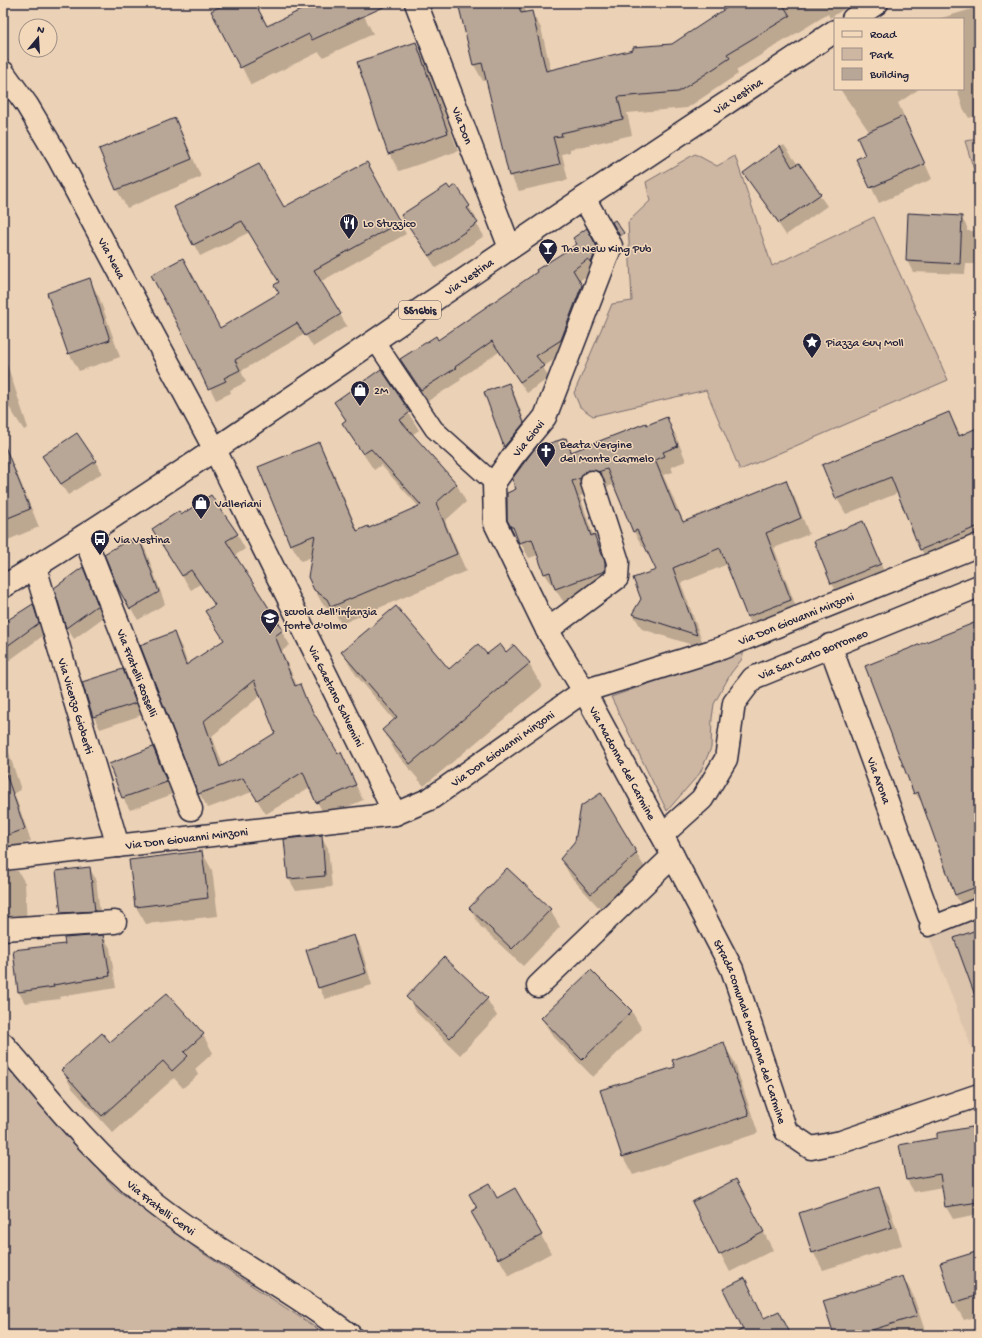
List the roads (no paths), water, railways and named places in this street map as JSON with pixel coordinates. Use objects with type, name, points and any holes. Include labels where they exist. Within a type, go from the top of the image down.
[{"type":"street","name":"Via Don","points":[[416,3],[510,248]]},
{"type":"street","points":[[854,18],[877,3]]},
{"type":"street","name":"Via Vestina","points":[[3,587],[84,536],[375,341],[584,198],[834,32]]},
{"type":"street","name":"Via Neva","points":[[3,72],[27,105],[52,146],[214,448]]},
{"type":"street","name":"Via Giovi","points":[[494,483],[513,456],[545,417],[611,246],[584,198]]},
{"type":"street","points":[[375,341],[434,429],[494,483],[495,523],[528,595],[547,630],[584,691]]},
{"type":"street","name":"Via Gaetano Salvemini","points":[[214,448],[395,814]]},
{"type":"street","points":[[547,630],[618,578],[618,562],[592,482]]},
{"type":"street","name":"Via Fratelli Rosselli","points":[[84,536],[191,809]]},
{"type":"street","name":"Via Don Giovanni Minzoni","points":[[3,859],[395,814],[430,799],[584,691],[722,648],[979,545]]},
{"type":"street","name":"Via Vicenzo Gioberti","points":[[35,567],[118,846]]},
{"type":"street","name":"Via San Carlo Borromeo","points":[[662,835],[702,799],[726,759],[734,703],[753,678],[830,645],[979,586]]},
{"type":"street","name":"Via Arona","points":[[830,645],[929,921]]},
{"type":"street","name":"Via Madonna del Carmine","points":[[584,691],[662,835]]},
{"type":"street","name":"Strada comunale Madonna del Carmine","points":[[662,835],[732,969],[786,1131],[811,1148],[841,1142],[979,1095]]},
{"type":"street","points":[[538,986],[674,856]]},
{"type":"street","points":[[929,921],[979,907]]},
{"type":"street","points":[[3,929],[115,922]]},
{"type":"street","name":"Via Fratelli Cervi","points":[[3,1044],[93,1146],[144,1194],[199,1235],[316,1310],[350,1335]]},
{"type":"place","name":"Lo Stuzzico","points":[[349,240]]},
{"type":"place","name":"The New King Pub","points":[[548,265]]},
{"type":"place","name":"Piazza Guy Moll","points":[[812,359]]},
{"type":"place","name":"2M","points":[[360,407]]},
{"type":"place","name":"Beata Vergine del Monte Carmelo","points":[[546,468]]},
{"type":"place","name":"Valleriani","points":[[201,520]]},
{"type":"place","name":"Via Vestina","points":[[100,556]]},
{"type":"place","name":"scuola dell'infanzia fonte d'olmo","points":[[270,635]]}]
